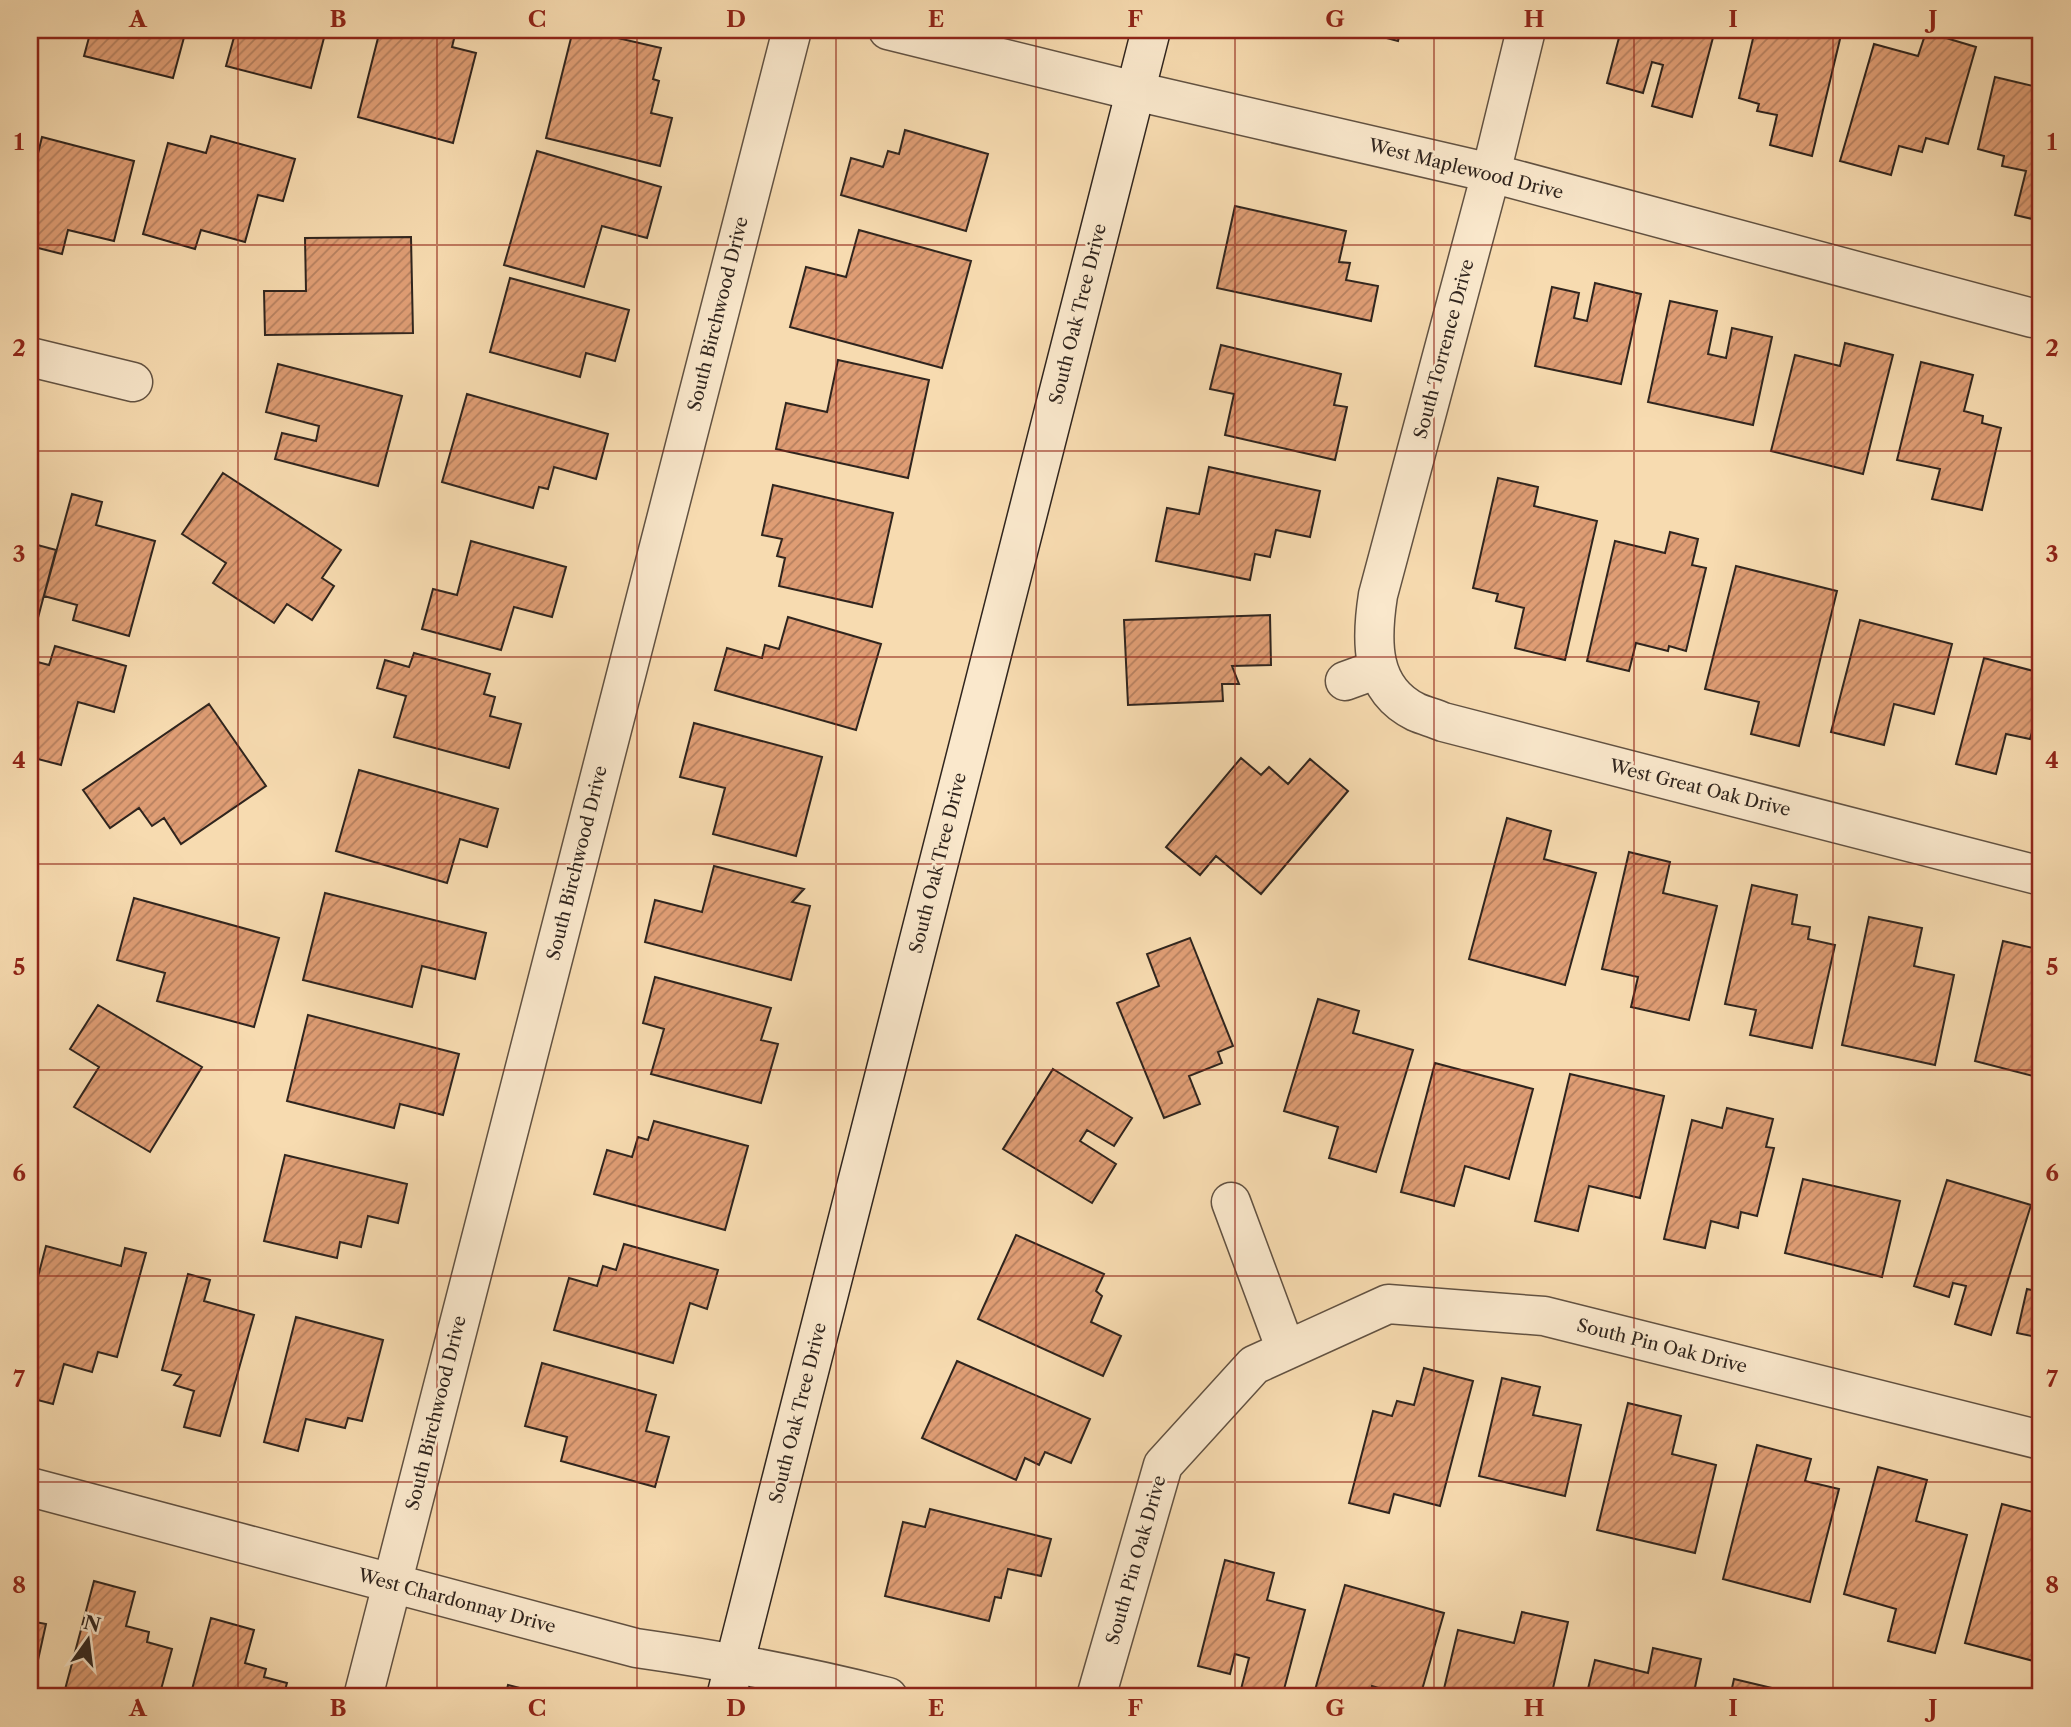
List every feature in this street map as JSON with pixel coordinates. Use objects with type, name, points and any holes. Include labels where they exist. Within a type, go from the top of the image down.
[{"type":"street","name":"South Birchwood Drive","points":[[363,1697],[792,30]]},
{"type":"street","name":"West Maplewood Drive","points":[[888,30],[1135,91],[1491,173],[2032,318],[2041,318]]},
{"type":"street","name":"South Oak Tree Drive","points":[[730,1680],[1151,30]]},
{"type":"street","name":"South Torrence Drive","points":[[1362,675],[1374,652],[1373,627],[1378,595],[1491,173],[1526,30]]},
{"type":"street","points":[[30,357],[133,382]]},
{"type":"street","name":"West Great Oak Drive","points":[[1362,675],[1415,712],[1443,722],[2041,876]]},
{"type":"street","points":[[1231,1202],[1286,1350]]},
{"type":"street","name":"South Pin Oak Drive","points":[[1097,1697],[1163,1465],[1254,1364],[1388,1304],[1544,1316],[2041,1440]]},
{"type":"street","name":"West Chardonnay Drive","points":[[30,1487],[636,1648],[730,1680],[818,1680],[888,1697]]},
{"type":"building","points":[[91,30],[186,30],[173,78],[84,56]]},
{"type":"building","points":[[236,30],[326,30],[311,88],[226,66]]},
{"type":"building","points":[[380,30],[440,30],[439,32],[455,35],[452,47],[476,53],[453,143],[358,117]]},
{"type":"building","points":[[573,30],[661,48],[653,79],[659,81],[651,113],[672,118],[660,166],[546,138]]},
{"type":"building","points":[[1356,30],[1401,30],[1398,41]]},
{"type":"building","points":[[1621,30],[1715,30],[1692,117],[1652,106],[1663,65],[1652,62],[1643,93],[1607,83]]},
{"type":"building","points":[[1755,30],[1818,30],[1841,35],[1812,156],[1770,145],[1777,115],[1757,111],[1759,104],[1739,98]]},
{"type":"building","points":[[1926,32],[1976,47],[1948,144],[1926,138],[1922,152],[1899,146],[1891,175],[1840,161],[1874,44],[1918,56]]},
{"type":"building","points":[[1995,77],[2041,88],[2041,221],[2015,215],[2026,171],[2002,166],[2004,156],[1978,149]]},
{"type":"building","points":[[905,130],[988,154],[966,231],[841,195],[851,158],[883,167],[888,151],[899,154]]},
{"type":"building","points":[[211,136],[295,159],[283,201],[258,195],[245,242],[201,230],[195,249],[143,234],[168,143],[206,153]]},
{"type":"building","points":[[42,137],[134,161],[114,241],[68,230],[62,254],[30,246],[30,186]]},
{"type":"building","points":[[537,151],[661,187],[647,238],[602,226],[584,287],[504,265]]},
{"type":"building","points":[[1235,206],[1346,231],[1339,262],[1350,263],[1346,280],[1378,286],[1371,321],[1217,288]]},
{"type":"building","points":[[859,230],[971,261],[942,368],[790,327],[806,267],[846,277]]},
{"type":"building","points":[[411,237],[413,333],[265,335],[264,291],[306,291],[305,238]]},
{"type":"building","points":[[510,278],[629,310],[615,361],[586,353],[580,377],[490,352]]},
{"type":"building","points":[[1595,283],[1641,294],[1621,384],[1535,366],[1552,287],[1579,293],[1574,318],[1587,321]]},
{"type":"building","points":[[1670,301],[1717,311],[1708,354],[1726,358],[1732,328],[1772,337],[1753,425],[1648,402]]},
{"type":"building","points":[[1845,343],[1893,355],[1863,474],[1771,451],[1795,355],[1840,366]]},
{"type":"building","points":[[1221,345],[1341,374],[1334,405],[1347,407],[1335,460],[1225,435],[1234,394],[1210,389]]},
{"type":"building","points":[[838,360],[929,380],[908,478],[776,449],[786,403],[827,412]]},
{"type":"building","points":[[1921,362],[1973,375],[1964,411],[1983,416],[1982,423],[2001,428],[1982,510],[1932,499],[1940,469],[1897,460]]},
{"type":"building","points":[[278,364],[402,396],[378,486],[275,459],[282,433],[316,441],[319,426],[266,412]]},
{"type":"building","points":[[467,394],[608,434],[596,479],[554,467],[548,489],[539,487],[533,508],[442,482]]},
{"type":"building","points":[[1209,467],[1320,491],[1310,537],[1276,530],[1270,557],[1255,554],[1250,580],[1156,561],[1167,508],[1199,514]]},
{"type":"building","points":[[30,473],[36,475],[30,499]]},
{"type":"building","points":[[223,473],[341,550],[322,578],[334,586],[312,620],[287,604],[274,623],[213,583],[226,563],[182,534]]},
{"type":"building","points":[[1498,478],[1538,487],[1534,506],[1597,521],[1565,660],[1515,648],[1524,608],[1496,601],[1498,594],[1473,588]]},
{"type":"building","points":[[773,485],[893,513],[872,607],[779,586],[785,558],[777,556],[782,539],[762,535]]},
{"type":"building","points":[[72,494],[102,502],[96,525],[155,541],[129,636],[73,620],[77,605],[44,596]]},
{"type":"building","points":[[1670,532],[1698,539],[1692,565],[1706,568],[1686,651],[1669,646],[1668,651],[1636,643],[1629,671],[1587,661],[1615,541],[1665,553]]},
{"type":"building","points":[[471,541],[566,567],[552,617],[514,607],[501,650],[422,629],[433,589],[457,595]]},
{"type":"building","points":[[30,543],[56,550],[35,629],[30,628]]},
{"type":"building","points":[[1736,566],[1837,591],[1799,746],[1751,734],[1759,702],[1705,689]]},
{"type":"building","points":[[1270,615],[1271,665],[1232,666],[1239,684],[1222,684],[1223,701],[1128,705],[1124,620]]},
{"type":"building","points":[[788,617],[881,644],[856,730],[715,690],[727,648],[762,658],[765,645],[779,649]]},
{"type":"building","points":[[1860,620],[1952,644],[1934,714],[1894,704],[1884,745],[1831,732]]},
{"type":"building","points":[[55,646],[126,666],[114,712],[78,702],[61,765],[30,757],[30,660],[49,665]]},
{"type":"building","points":[[414,653],[490,674],[484,694],[495,697],[490,716],[521,724],[509,768],[394,737],[406,696],[377,688],[385,660],[409,667]]},
{"type":"building","points":[[1984,658],[2041,673],[2041,734],[2032,732],[2030,739],[2006,734],[1996,774],[1956,764]]},
{"type":"building","points":[[209,704],[266,786],[181,844],[164,818],[152,826],[139,808],[110,828],[83,790]]},
{"type":"building","points":[[694,723],[822,757],[796,856],[713,834],[725,788],[680,777]]},
{"type":"building","points":[[1241,758],[1261,775],[1269,767],[1288,784],[1310,759],[1348,791],[1261,894],[1216,856],[1200,875],[1166,847]]},
{"type":"building","points":[[359,770],[498,809],[487,847],[460,839],[447,883],[336,851]]},
{"type":"building","points":[[1507,818],[1551,831],[1544,859],[1596,873],[1565,985],[1469,959]]},
{"type":"building","points":[[1629,852],[1670,862],[1663,893],[1717,906],[1689,1020],[1631,1007],[1638,977],[1602,969]]},
{"type":"building","points":[[714,866],[804,889],[792,902],[810,906],[791,980],[645,942],[655,900],[702,912]]},
{"type":"building","points":[[1752,885],[1797,895],[1792,924],[1810,927],[1808,939],[1835,945],[1812,1048],[1750,1035],[1756,1010],[1725,1004]]},
{"type":"building","points":[[325,893],[486,933],[475,979],[422,966],[412,1007],[303,980]]},
{"type":"building","points":[[134,898],[279,938],[254,1027],[157,1001],[165,973],[117,960]]},
{"type":"building","points":[[1869,917],[1922,928],[1914,966],[1954,975],[1935,1065],[1842,1045]]},
{"type":"building","points":[[1190,938],[1233,1046],[1218,1052],[1222,1063],[1189,1076],[1200,1104],[1164,1118],[1117,1003],[1159,986],[1147,954]]},
{"type":"building","points":[[2003,941],[2041,950],[2041,1078],[1975,1061]]},
{"type":"building","points":[[655,977],[771,1008],[761,1040],[778,1044],[761,1103],[651,1074],[664,1029],[643,1023]]},
{"type":"building","points":[[1318,999],[1359,1011],[1353,1033],[1413,1050],[1376,1172],[1329,1158],[1338,1127],[1284,1111]]},
{"type":"building","points":[[98,1005],[202,1067],[150,1152],[74,1107],[99,1067],[70,1049]]},
{"type":"building","points":[[308,1015],[459,1054],[443,1115],[400,1104],[394,1128],[287,1101]]},
{"type":"building","points":[[1435,1063],[1533,1089],[1509,1179],[1465,1166],[1454,1206],[1401,1192]]},
{"type":"building","points":[[1053,1069],[1132,1118],[1114,1146],[1087,1130],[1080,1141],[1116,1164],[1092,1203],[1003,1149]]},
{"type":"building","points":[[1570,1074],[1664,1096],[1640,1198],[1589,1186],[1578,1231],[1535,1221]]},
{"type":"building","points":[[1727,1108],[1773,1119],[1766,1147],[1774,1148],[1757,1216],[1741,1212],[1738,1228],[1711,1221],[1705,1248],[1664,1239],[1692,1120],[1722,1128]]},
{"type":"building","points":[[654,1121],[748,1146],[725,1230],[594,1194],[607,1150],[632,1157],[638,1137],[648,1140]]},
{"type":"building","points":[[285,1155],[407,1184],[398,1223],[368,1216],[361,1247],[340,1242],[337,1258],[264,1241]]},
{"type":"building","points":[[1803,1179],[1900,1201],[1882,1277],[1785,1253]]},
{"type":"building","points":[[1947,1180],[2031,1205],[1991,1335],[1955,1324],[1966,1286],[1953,1283],[1949,1297],[1914,1286]]},
{"type":"building","points":[[1016,1235],[1104,1274],[1096,1291],[1102,1296],[1091,1322],[1121,1336],[1103,1376],[978,1319]]},
{"type":"building","points":[[624,1244],[718,1270],[707,1309],[690,1303],[673,1363],[554,1330],[569,1278],[597,1286],[603,1266],[616,1270]]},
{"type":"building","points":[[46,1246],[121,1266],[125,1248],[146,1253],[117,1357],[98,1352],[92,1372],[64,1364],[53,1404],[30,1398],[30,1307]]},
{"type":"building","points":[[188,1274],[210,1280],[204,1301],[254,1315],[220,1436],[184,1427],[194,1391],[174,1385],[181,1375],[162,1370]]},
{"type":"building","points":[[2027,1289],[2041,1292],[2041,1338],[2017,1333]]},
{"type":"building","points":[[296,1317],[383,1340],[362,1421],[348,1418],[345,1428],[306,1419],[298,1451],[264,1442]]},
{"type":"building","points":[[957,1361],[1090,1419],[1071,1463],[1045,1452],[1039,1465],[1025,1458],[1016,1480],[922,1438]]},
{"type":"building","points":[[542,1363],[656,1395],[646,1431],[669,1437],[655,1487],[561,1461],[567,1437],[525,1426]]},
{"type":"building","points":[[1424,1368],[1473,1381],[1440,1506],[1394,1494],[1389,1513],[1349,1503],[1373,1411],[1392,1416],[1397,1401],[1414,1405]]},
{"type":"building","points":[[1502,1378],[1540,1387],[1533,1415],[1581,1425],[1565,1496],[1479,1476]]},
{"type":"building","points":[[1628,1403],[1681,1416],[1672,1454],[1716,1465],[1695,1553],[1597,1530]]},
{"type":"building","points":[[1757,1445],[1811,1459],[1805,1481],[1839,1489],[1810,1602],[1723,1579]]},
{"type":"building","points":[[1878,1467],[1927,1480],[1916,1521],[1967,1535],[1935,1653],[1888,1641],[1896,1609],[1844,1594]]},
{"type":"building","points":[[2002,1504],[2041,1514],[2041,1663],[1965,1643]]},
{"type":"building","points":[[930,1509],[1051,1539],[1041,1576],[1008,1569],[1001,1598],[995,1597],[989,1621],[885,1596],[903,1522],[925,1527]]},
{"type":"building","points":[[1225,1560],[1274,1573],[1267,1600],[1305,1610],[1282,1697],[1239,1697],[1249,1658],[1235,1654],[1230,1674],[1198,1666]]},
{"type":"building","points":[[94,1581],[135,1592],[126,1626],[149,1632],[147,1642],[172,1649],[159,1697],[63,1697]]},
{"type":"building","points":[[1345,1585],[1444,1613],[1420,1697],[1380,1697],[1382,1689],[1372,1686],[1369,1697],[1313,1697]]},
{"type":"building","points":[[1522,1612],[1568,1622],[1551,1697],[1442,1697],[1458,1630],[1514,1643]]},
{"type":"building","points":[[211,1618],[254,1630],[245,1663],[266,1669],[264,1677],[287,1683],[283,1697],[190,1697]]},
{"type":"building","points":[[30,1621],[46,1624],[30,1696]]},
{"type":"building","points":[[1653,1648],[1701,1659],[1693,1697],[1586,1697],[1595,1660],[1648,1673]]},
{"type":"building","points":[[1734,1679],[1772,1688],[1770,1697],[1730,1697]]},
{"type":"building","points":[[508,1685],[555,1697],[505,1697]]}]
